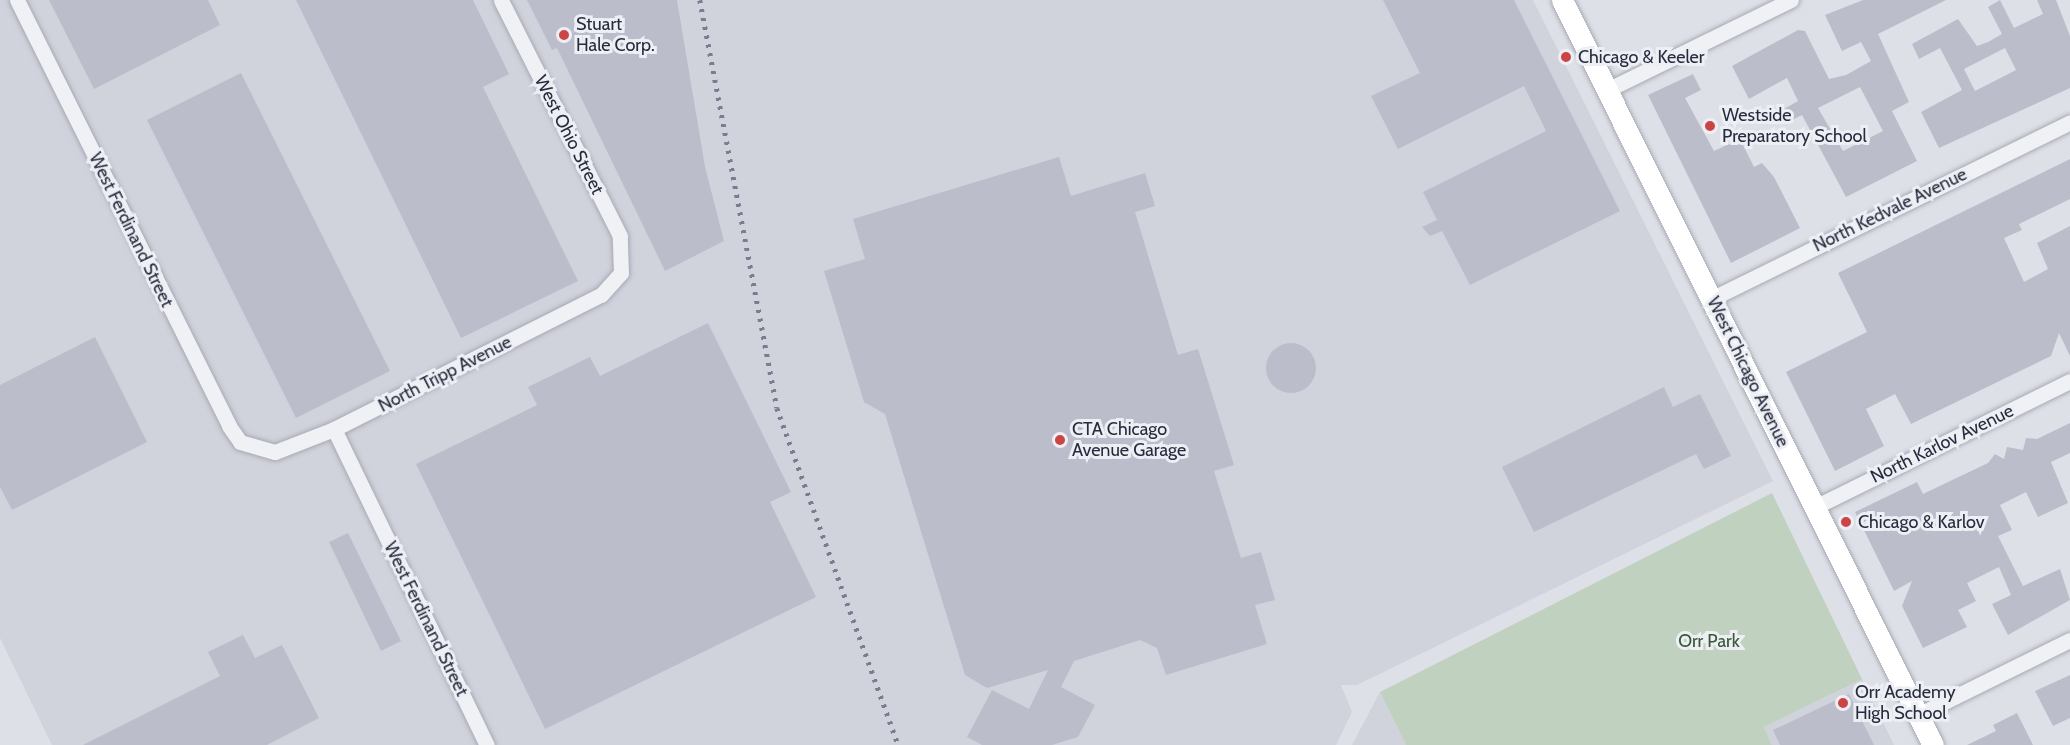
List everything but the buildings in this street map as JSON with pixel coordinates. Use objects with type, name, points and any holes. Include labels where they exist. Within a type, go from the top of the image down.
[{"type":"main road","name":"West Chicago Avenue","points":[[1562,0],[1933,745]]},
{"type":"street","name":"West Ferdinand Street","points":[[17,0],[229,426],[240,442],[257,448]]},
{"type":"street","name":"West Ohio Street","points":[[501,0],[620,236],[621,273]]},
{"type":"street","points":[[1607,90],[1791,0]]},
{"type":"street","name":"North Kedvale Avenue","points":[[1711,298],[2070,122]]},
{"type":"street","name":"North Tripp Avenue","points":[[257,448],[293,448],[334,429],[601,295],[621,273]]},
{"type":"street","name":"North Karlov Avenue","points":[[1815,507],[2070,381]]},
{"type":"street","name":"West Ferdinand Street","points":[[334,429],[487,745]]},
{"type":"street","points":[[1918,715],[2070,640]]},
{"type":"shaded area","points":[[0,0],[1533,0],[1773,481],[1357,685],[1341,685],[1352,712],[1336,745],[52,745],[0,638]]},
{"type":"shaded area","name":"Orr Academy High School","points":[[1862,679],[1894,745],[1772,745],[1764,727]]},
{"type":"shaded area","points":[[1380,692],[1406,745],[1352,745]]},
{"type":"green space","name":"Orr Park","points":[[1772,493],[1862,679],[1764,727],[1772,745],[1406,745],[1380,692]]},
{"type":"railway","points":[[700,0],[777,408],[898,745]]},
{"type":"place","name":"Stuart Hale Corp.","points":[[564,35]]},
{"type":"place","name":"Chicago & Keeler","points":[[1566,57]]},
{"type":"place","name":"Westside Preparatory School","points":[[1710,126]]},
{"type":"place","name":"CTA Chicago Avenue Garage","points":[[1060,440]]},
{"type":"place","name":"Chicago & Karlov","points":[[1846,522]]},
{"type":"place","name":"Orr Academy High School","points":[[1843,703]]}]
